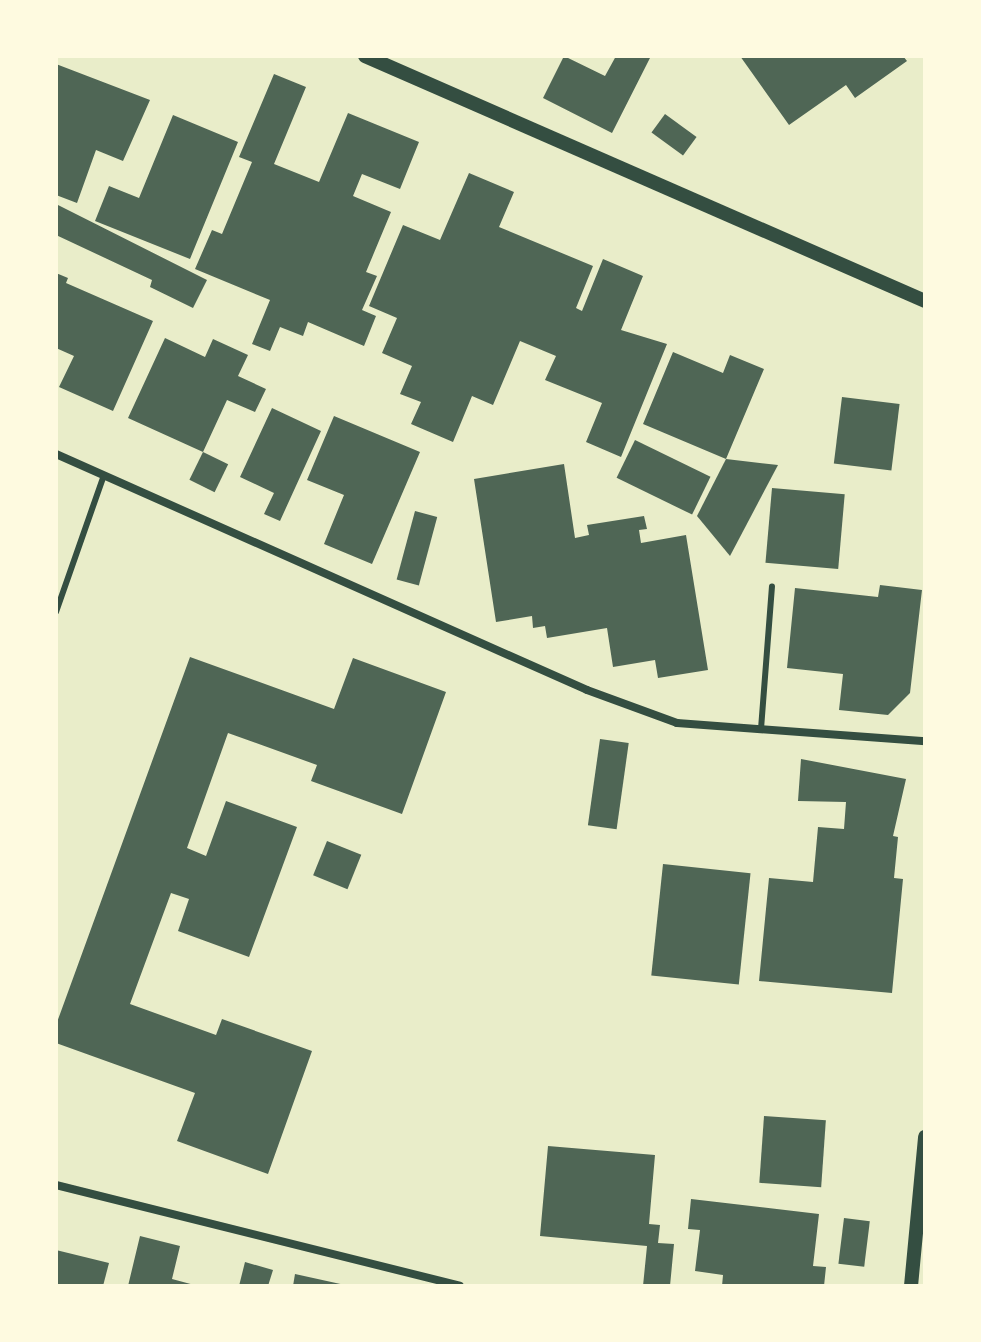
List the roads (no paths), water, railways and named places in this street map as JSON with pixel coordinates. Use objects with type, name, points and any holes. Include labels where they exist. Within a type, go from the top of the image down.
[{"type":"street","points":[[365,56],[925,301]]},
{"type":"street","points":[[56,454],[587,690],[677,723],[925,741]]},
{"type":"street","points":[[911,1286],[925,1137]]},
{"type":"street","points":[[56,1185],[460,1286]]},
{"type":"lane","points":[[56,612],[104,475]]},
{"type":"lane","points":[[761,729],[772,586]]}]
